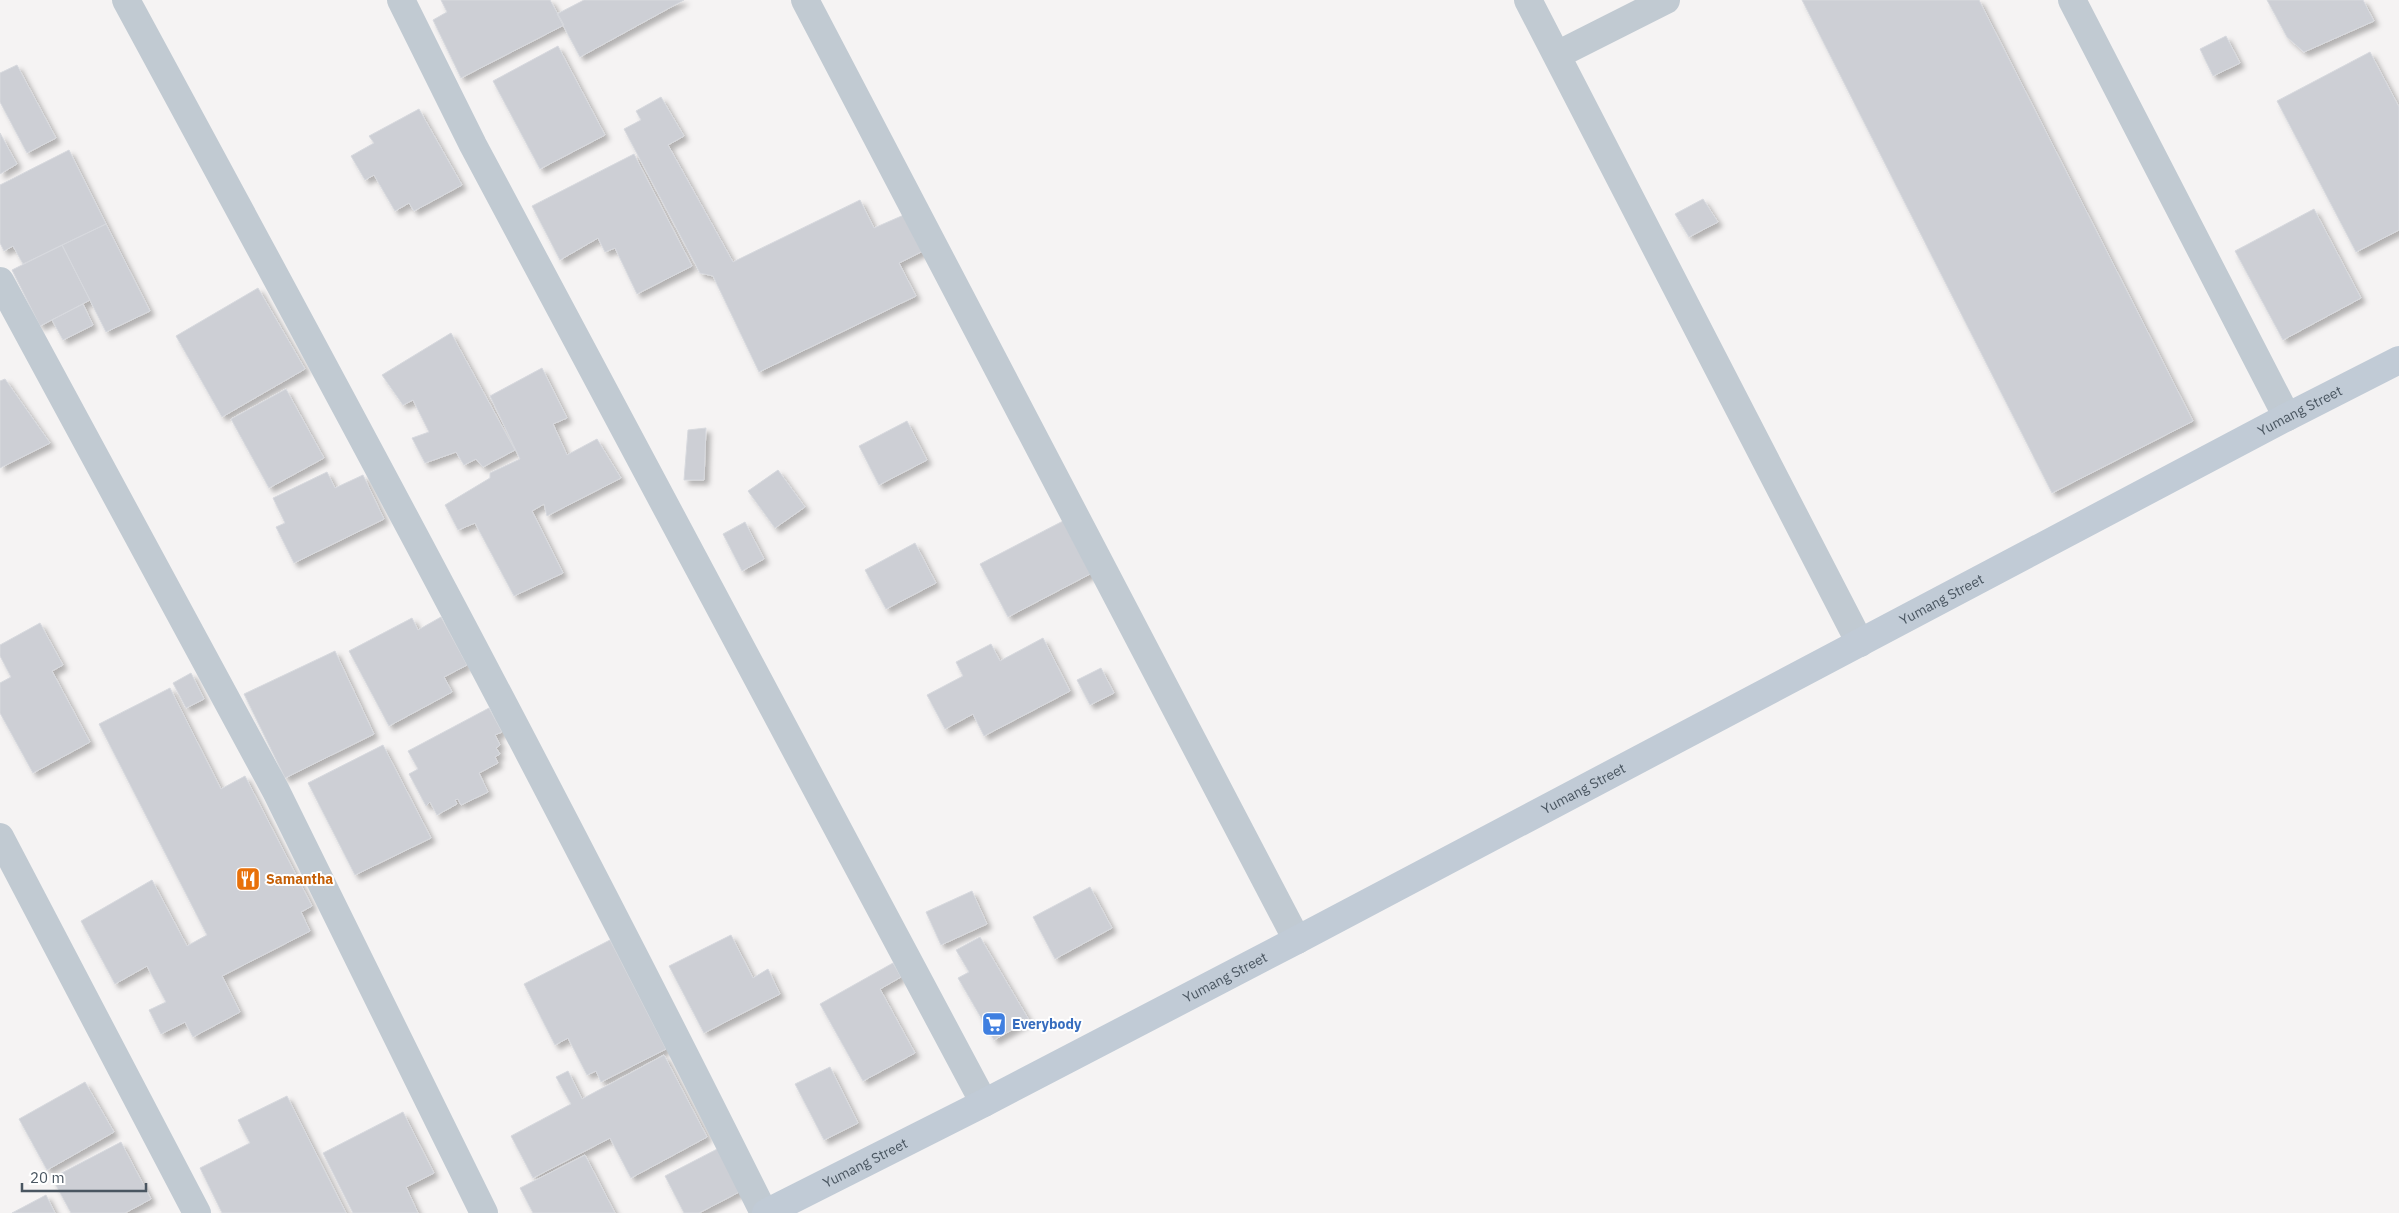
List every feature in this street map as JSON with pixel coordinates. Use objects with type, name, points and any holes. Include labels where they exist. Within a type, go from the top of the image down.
[{"type":"main road","name":"Yumang Street","points":[[765,1213],[984,1103],[1297,940],[2287,417],[2399,360]]},
{"type":"street","points":[[126,0],[287,297],[557,806],[765,1213]]},
{"type":"street","points":[[401,0],[473,145],[984,1103]]},
{"type":"street","points":[[805,0],[1297,940]]},
{"type":"street","points":[[1528,0],[1860,643]]},
{"type":"street","points":[[1557,55],[1666,0]]},
{"type":"street","points":[[2072,0],[2287,417]]},
{"type":"street","points":[[0,281],[276,791],[484,1213]]},
{"type":"street","points":[[0,837],[197,1213]]},
{"type":"building","points":[[441,0],[550,0],[564,25],[461,78],[433,20],[447,12]]},
{"type":"building","points":[[584,0],[684,0],[580,57],[557,14]]},
{"type":"building","points":[[1802,0],[1979,0],[2193,421],[2052,493]]},
{"type":"building","points":[[2267,0],[2363,0],[2374,21],[2304,52],[2287,37]]},
{"type":"building","points":[[2226,36],[2240,63],[2213,76],[2200,49]]},
{"type":"building","points":[[558,46],[605,135],[540,169],[493,81]]},
{"type":"building","points":[[2370,52],[2399,107],[2399,230],[2356,252],[2277,101]]},
{"type":"building","points":[[17,65],[56,138],[27,153],[0,102],[0,73]]},
{"type":"building","points":[[661,97],[684,136],[668,145],[733,262],[860,200],[874,228],[913,211],[929,248],[899,263],[916,296],[759,372],[713,276],[700,273],[624,129],[641,120],[636,111]]},
{"type":"building","points":[[419,109],[462,185],[414,211],[409,203],[395,211],[374,175],[365,180],[351,156],[374,143],[369,136]]},
{"type":"building","points":[[0,133],[17,164],[0,174]]},
{"type":"building","points":[[69,150],[106,224],[23,264],[13,246],[4,251],[0,243],[0,185]]},
{"type":"building","points":[[634,154],[692,266],[637,294],[615,248],[605,252],[598,238],[560,260],[532,206]]},
{"type":"building","points":[[1703,199],[1718,222],[1689,237],[1675,214]]},
{"type":"building","points":[[2314,209],[2361,298],[2283,340],[2235,251]]},
{"type":"building","points":[[106,224],[150,311],[106,332],[62,245]]},
{"type":"building","points":[[62,245],[90,300],[40,326],[12,270]]},
{"type":"building","points":[[258,288],[305,369],[222,417],[176,336]]},
{"type":"building","points":[[83,304],[93,325],[63,340],[52,320]]},
{"type":"building","points":[[451,333],[515,450],[483,467],[476,459],[464,465],[456,452],[425,463],[412,438],[429,432],[413,400],[403,405],[382,375]]},
{"type":"building","points":[[542,368],[567,418],[553,424],[567,455],[597,439],[621,478],[547,516],[544,504],[532,511],[563,573],[514,596],[475,523],[458,530],[445,505],[490,478],[490,473],[520,459],[490,396]]},
{"type":"building","points":[[5,379],[50,443],[0,468],[0,381]]},
{"type":"building","points":[[286,389],[324,458],[269,488],[231,419]]},
{"type":"building","points":[[907,421],[927,460],[879,485],[859,446]]},
{"type":"building","points":[[706,428],[704,480],[684,480],[688,430]]},
{"type":"building","points":[[778,470],[805,507],[775,528],[748,491]]},
{"type":"building","points":[[327,472],[335,488],[363,475],[384,519],[294,563],[276,527],[285,523],[273,498]]},
{"type":"building","points":[[1065,520],[1092,573],[1008,617],[980,564]]},
{"type":"building","points":[[745,522],[764,559],[742,571],[723,534]]},
{"type":"building","points":[[915,543],[936,583],[886,609],[865,570]]},
{"type":"building","points":[[441,617],[467,665],[444,677],[452,692],[389,726],[349,651],[412,618],[418,630]]},
{"type":"building","points":[[40,623],[63,665],[52,671],[90,742],[33,773],[0,713],[0,683],[11,677],[0,656],[0,645]]},
{"type":"building","points":[[1043,638],[1070,691],[984,736],[973,714],[945,729],[927,695],[963,676],[956,662],[991,644],[1000,661]]},
{"type":"building","points":[[335,651],[374,734],[285,778],[244,694]]},
{"type":"building","points":[[1101,668],[1114,693],[1090,705],[1077,680]]},
{"type":"building","points":[[191,673],[204,699],[186,708],[173,683]]},
{"type":"building","points":[[170,688],[221,789],[245,776],[312,906],[301,912],[310,931],[222,976],[240,1012],[193,1037],[185,1022],[161,1034],[149,1010],[166,1002],[147,966],[115,984],[81,921],[152,880],[187,946],[207,935],[99,724]]},
{"type":"building","points":[[489,708],[502,732],[495,735],[500,745],[496,748],[500,754],[495,757],[498,763],[479,773],[488,792],[461,805],[458,799],[455,800],[457,804],[437,815],[430,802],[426,806],[409,774],[418,769],[408,751]]},
{"type":"building","points":[[383,745],[431,838],[355,875],[308,783]]},
{"type":"building","points":[[1090,887],[1112,928],[1055,959],[1033,917]]},
{"type":"building","points":[[972,891],[987,924],[941,945],[926,912]]},
{"type":"building","points":[[731,935],[753,978],[768,969],[780,994],[704,1033],[669,966]]},
{"type":"building","points":[[980,937],[1029,1020],[994,1040],[958,978],[969,972],[956,950]]},
{"type":"building","points":[[610,940],[666,1049],[601,1082],[596,1071],[587,1075],[568,1038],[555,1045],[524,984]]},
{"type":"building","points":[[893,963],[901,977],[880,989],[915,1053],[863,1081],[820,1004]]},
{"type":"building","points":[[664,1055],[707,1137],[631,1178],[610,1138],[533,1178],[511,1136],[571,1104],[556,1077],[568,1071],[582,1099]]},
{"type":"building","points":[[830,1067],[858,1123],[824,1140],[795,1084]]},
{"type":"building","points":[[85,1082],[114,1132],[47,1170],[19,1119]]},
{"type":"building","points":[[287,1096],[346,1213],[222,1213],[200,1168],[250,1143],[238,1120]]},
{"type":"building","points":[[403,1112],[434,1173],[406,1187],[418,1213],[353,1213],[323,1153]]},
{"type":"building","points":[[121,1142],[151,1199],[125,1213],[71,1213],[52,1178]]},
{"type":"building","points":[[723,1146],[745,1189],[699,1213],[684,1213],[665,1176]]},
{"type":"building","points":[[585,1155],[615,1213],[533,1213],[520,1188]]},
{"type":"building","points":[[46,1195],[55,1213],[12,1213]]},
{"type":"place","name":"Samantha","points":[[248,879]]},
{"type":"place","name":"Everybody","points":[[994,1024]]}]
